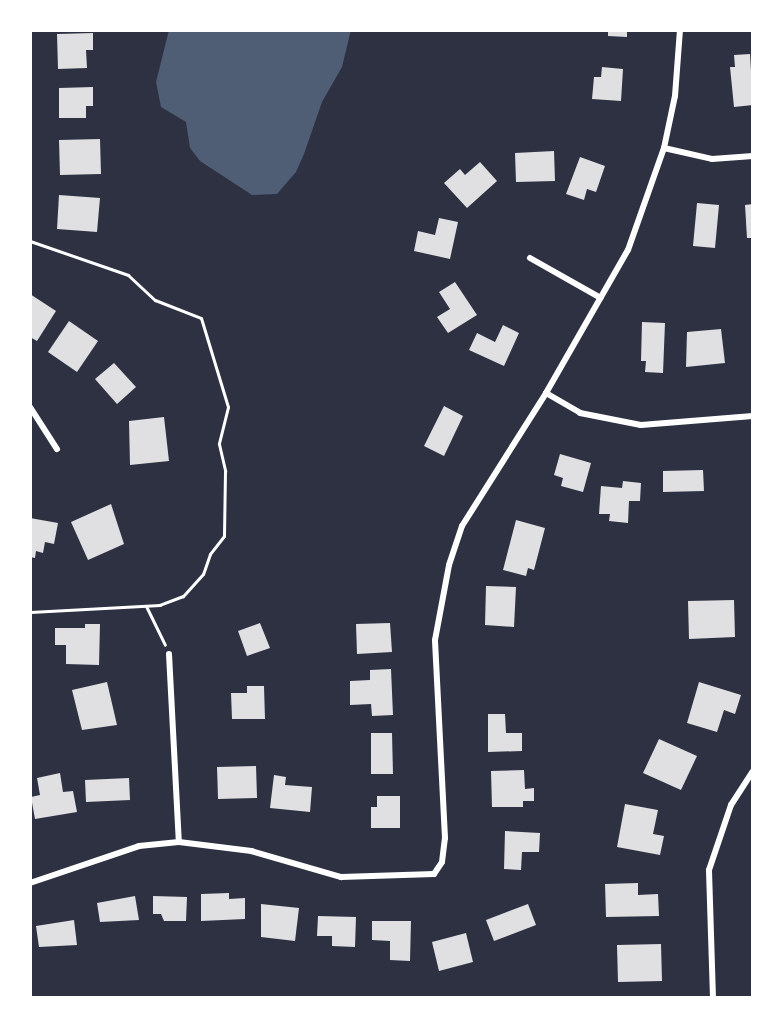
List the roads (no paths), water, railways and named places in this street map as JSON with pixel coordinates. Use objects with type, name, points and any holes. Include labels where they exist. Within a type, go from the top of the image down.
[{"type":"street","points":[[30,883],[139,846],[179,842],[251,851],[340,877],[434,874],[442,862],[445,838],[435,640],[441,594],[462,526],[546,393],[628,250],[664,148],[675,96],[680,30]]},
{"type":"street","points":[[664,148],[712,159],[753,156]]},
{"type":"street","points":[[530,258],[601,298]]},
{"type":"street","points":[[546,393],[579,412],[641,425],[753,416]]},
{"type":"street","points":[[30,407],[57,448]]},
{"type":"street","points":[[169,654],[179,842]]},
{"type":"street","points":[[713,998],[709,870],[731,805],[753,771]]},
{"type":"water","points":[[169,30],[351,30],[342,67],[322,102],[296,172],[277,194],[252,195],[200,161],[190,148],[186,122],[161,107],[156,82]]}]
